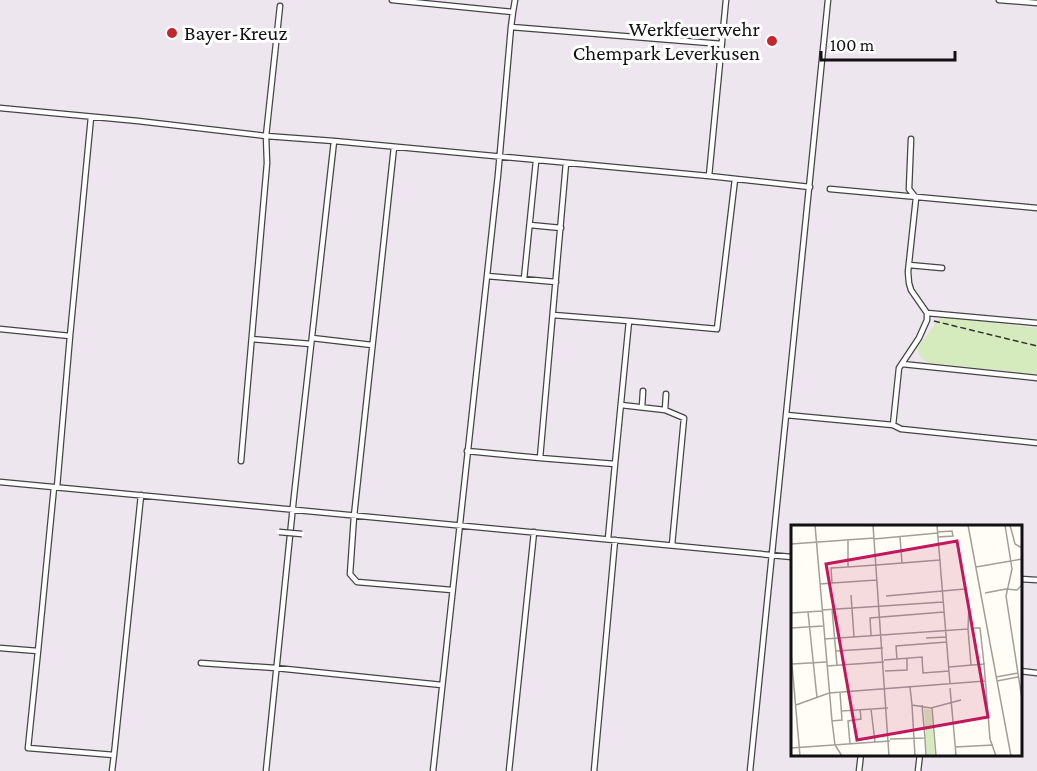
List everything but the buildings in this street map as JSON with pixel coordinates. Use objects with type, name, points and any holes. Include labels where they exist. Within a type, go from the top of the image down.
[{"type":"lane","points":[[392,0],[513,12]]},
{"type":"lane","points":[[433,771],[515,0]]},
{"type":"lane","points":[[709,176],[726,0]]},
{"type":"lane","points":[[750,771],[828,0]]},
{"type":"lane","points":[[999,0],[1037,3]]},
{"type":"lane","points":[[241,461],[267,163],[266,136],[280,6]]},
{"type":"lane","points":[[511,27],[722,44]]},
{"type":"lane","points":[[0,108],[266,136],[810,187]]},
{"type":"lane","points":[[91,117],[56,487],[28,748],[114,755]]},
{"type":"lane","points":[[893,425],[899,368],[919,338],[927,320],[927,313],[911,290],[909,283],[916,198],[909,189],[911,139]]},
{"type":"lane","points":[[266,771],[292,510],[334,141]]},
{"type":"lane","points":[[394,147],[354,516],[350,574],[357,582],[452,590]]},
{"type":"lane","points":[[524,279],[536,160]]},
{"type":"lane","points":[[540,458],[566,163]]},
{"type":"lane","points":[[553,315],[717,328],[735,179]]},
{"type":"lane","points":[[830,189],[1037,208]]},
{"type":"lane","points":[[530,225],[561,228]]},
{"type":"lane","points":[[909,266],[942,268]]},
{"type":"lane","points":[[487,276],[556,282]]},
{"type":"lane","points":[[927,313],[1037,323]]},
{"type":"lane","points":[[608,540],[629,321]]},
{"type":"lane","points":[[0,329],[70,336]]},
{"type":"lane","points":[[252,339],[372,345]]},
{"type":"lane","points":[[902,364],[1037,378]]},
{"type":"lane","points":[[642,407],[644,391]]},
{"type":"lane","points":[[665,410],[666,394]]},
{"type":"lane","points":[[621,405],[665,410],[684,418],[672,545]]},
{"type":"lane","points":[[786,415],[893,425],[901,429],[1037,444]]},
{"type":"lane","points":[[467,451],[615,464]]},
{"type":"lane","points":[[0,482],[791,556]]},
{"type":"lane","points":[[112,771],[141,495]]},
{"type":"lane","points":[[279,532],[302,534]]},
{"type":"lane","points":[[509,771],[534,532]]},
{"type":"lane","points":[[594,771],[615,540]]},
{"type":"lane","points":[[1022,579],[1037,580]]},
{"type":"lane","points":[[0,648],[39,651]]},
{"type":"lane","points":[[201,663],[276,668],[442,685]]},
{"type":"lane","points":[[1022,671],[1037,673]]},
{"type":"lane","points":[[860,771],[861,756]]},
{"type":"lane","points":[[918,771],[920,756]]},
{"type":"path","points":[[927,320],[1037,346]]},
{"type":"shaded area","points":[[0,0],[1037,0],[1037,771],[0,771]]},
{"type":"green space","points":[[945,317],[1037,328],[1037,374],[929,363],[924,360],[919,355],[918,347],[938,320]]},
{"type":"place","name":"Bayer-Kreuz","points":[[172,33]]},
{"type":"place","name":"Werkfeuerwehr Chempark Leverkusen","points":[[772,41]]}]
